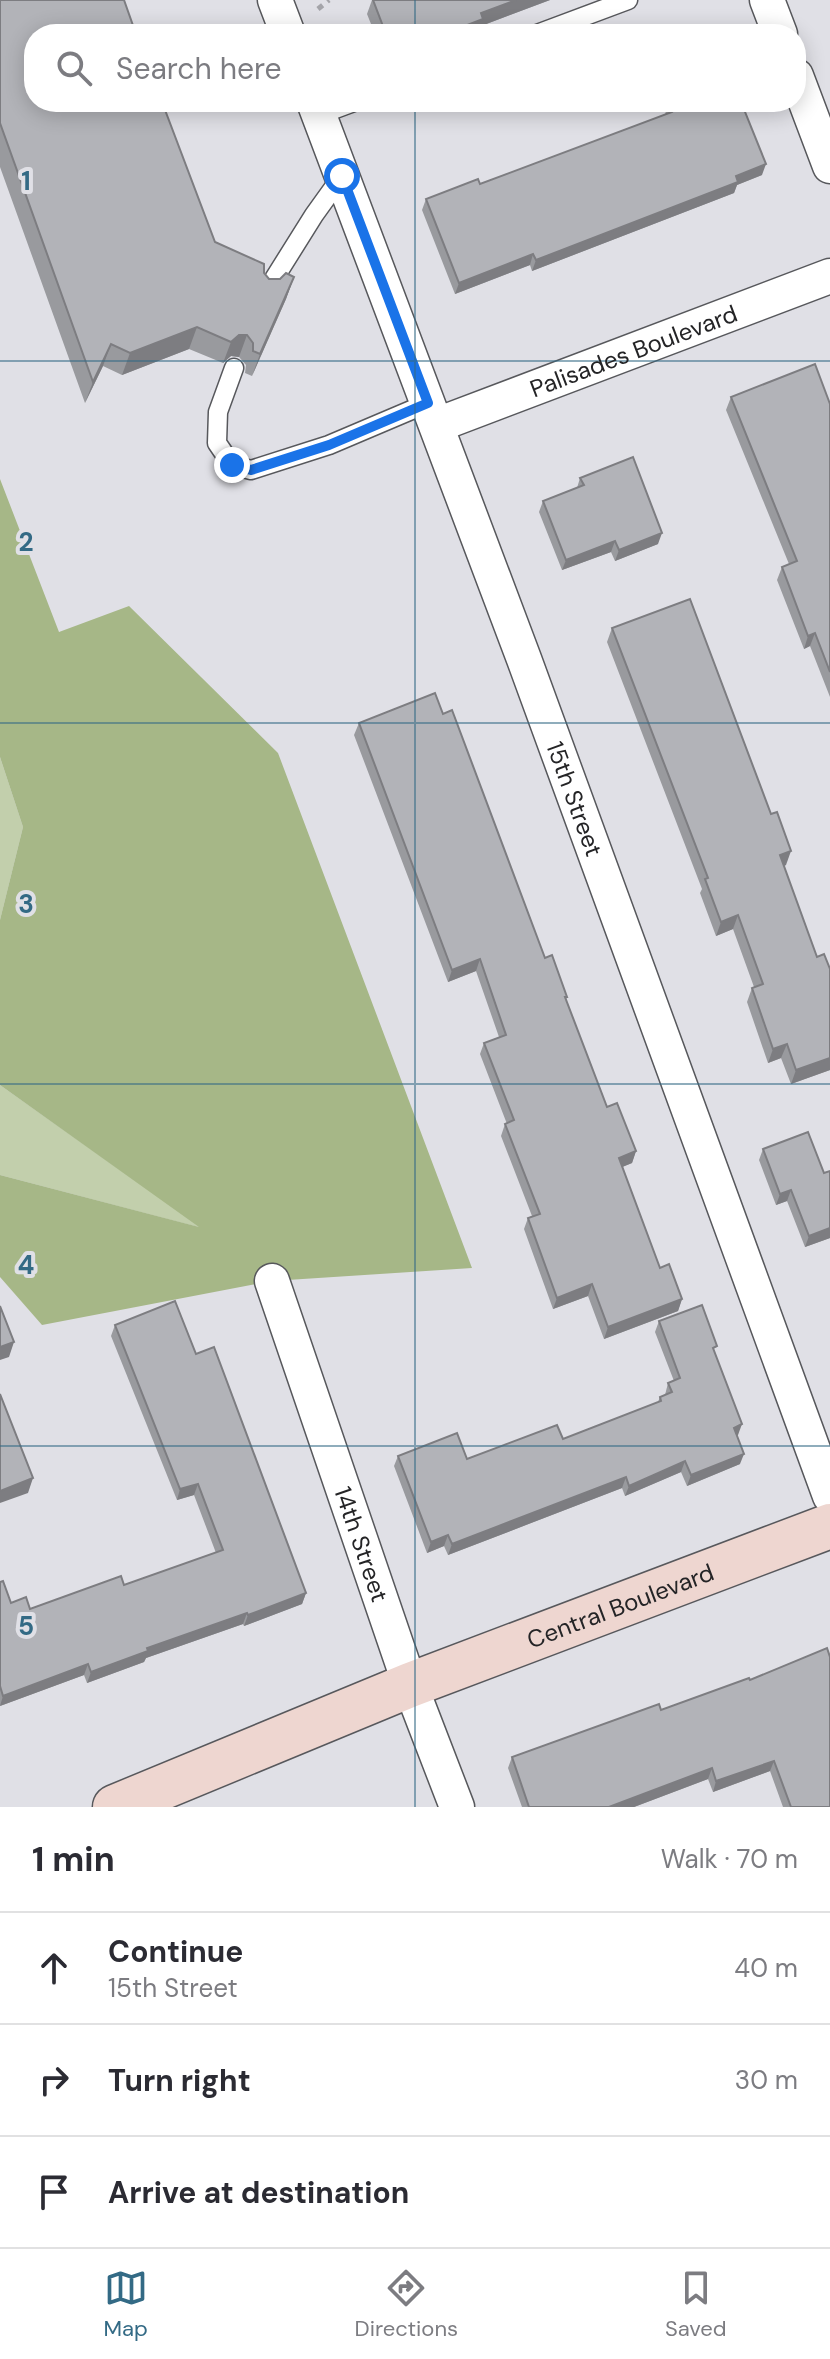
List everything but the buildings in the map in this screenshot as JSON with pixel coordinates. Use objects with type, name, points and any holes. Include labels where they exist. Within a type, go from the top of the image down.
[{"type":"main road","name":"Central Boulevard","points":[[115,1807],[410,1685],[830,1526]]},
{"type":"street","points":[[275,0],[284,24]]},
{"type":"street","points":[[767,0],[776,24]]},
{"type":"street","points":[[806,102],[830,166]]},
{"type":"street","name":"15th Street","points":[[318,112],[432,414],[830,1496]]},
{"type":"street","name":"Palisades Boulevard","points":[[432,414],[830,276]]},
{"type":"street","name":"14th Street","points":[[272,1281],[410,1685],[457,1807]]},
{"type":"lane","points":[[564,24],[628,0]]},
{"type":"lane","points":[[267,290],[342,176]]},
{"type":"lane","points":[[234,368],[218,412],[217,443],[232,465],[251,470],[432,414]]},
{"type":"green space","points":[[0,479],[59,632],[129,606],[278,753],[472,1268],[272,1281],[42,1325],[0,1277],[0,1175],[199,1227],[0,1085],[0,920],[23,827],[0,757]]},
{"type":"green space","points":[[0,757],[23,827],[0,920]]},
{"type":"green space","points":[[0,1085],[202,1228],[0,1175]]},
{"type":"route","points":[[232,465],[251,470],[329,445],[428,403],[342,176]]}]
